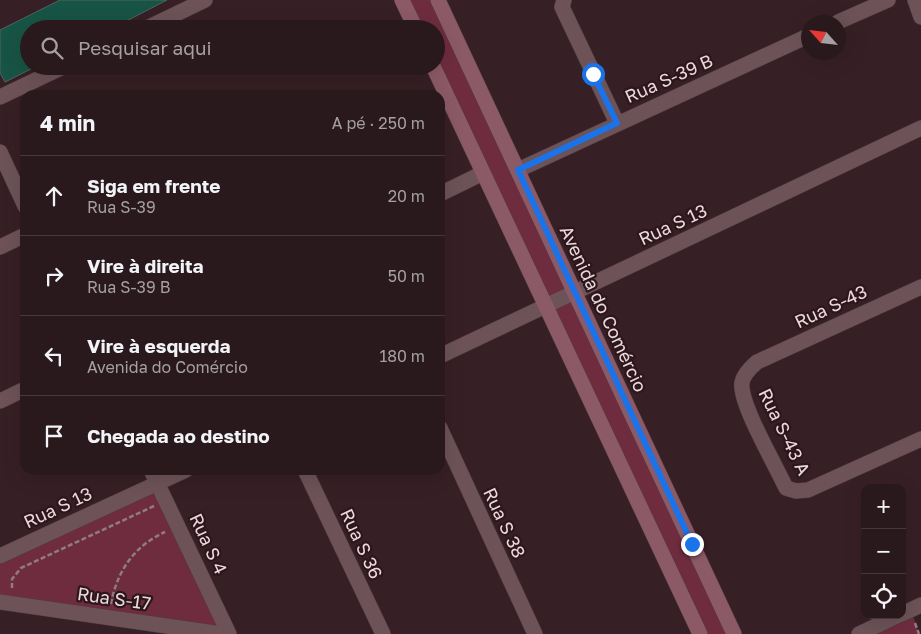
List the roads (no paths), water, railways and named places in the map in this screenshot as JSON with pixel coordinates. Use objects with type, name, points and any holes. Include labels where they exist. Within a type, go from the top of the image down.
[{"type":"street","points":[[163,20],[206,0]]},
{"type":"street","points":[[402,0],[412,20]]},
{"type":"street","name":"Avenida do Comércio","points":[[438,0],[734,634]]},
{"type":"street","points":[[564,0],[562,7],[617,123]]},
{"type":"street","points":[[846,18],[888,0]]},
{"type":"street","points":[[915,0],[921,17]]},
{"type":"street","name":"Rua S-39 B","points":[[518,170],[801,39]]},
{"type":"street","points":[[0,97],[46,75]]},
{"type":"street","points":[[437,75],[444,90]]},
{"type":"street","points":[[445,91],[700,634]]},
{"type":"street","name":"Rua S 13","points":[[445,354],[921,128]]},
{"type":"street","points":[[0,152],[20,195]]},
{"type":"street","points":[[445,192],[484,173]]},
{"type":"street","points":[[0,247],[20,237]]},
{"type":"street","name":"Rua S-43","points":[[757,362],[921,287]]},
{"type":"street","name":"Rua S-43 A","points":[[757,362],[747,371],[741,386],[746,404],[786,488],[796,492],[808,490],[921,439]]},
{"type":"street","points":[[0,401],[20,391]]},
{"type":"street","name":"Rua S 38","points":[[445,439],[535,634]]},
{"type":"street","name":"Rua S 36","points":[[307,475],[383,634]]},
{"type":"street","name":"Rua S 13","points":[[0,556],[154,476]]},
{"type":"street","name":"Rua S 4","points":[[154,476],[180,527],[229,634]]},
{"type":"street","name":"Rua S-17","points":[[6,603],[202,633],[222,634]]},
{"type":"street","points":[[906,612],[921,605]]},
{"type":"street","points":[[859,634],[892,619]]}]
